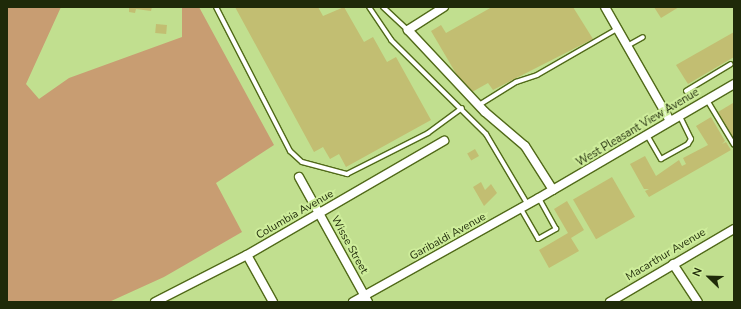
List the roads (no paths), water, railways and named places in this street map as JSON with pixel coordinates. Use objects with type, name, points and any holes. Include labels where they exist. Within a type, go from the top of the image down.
[{"type":"street","points":[[444,7],[408,30],[479,106],[525,146],[552,190]]},
{"type":"street","points":[[605,7],[670,121]]},
{"type":"street","name":"West Pleasant View Avenue","points":[[552,190],[734,85]]},
{"type":"street","name":"Columbia Avenue","points":[[155,302],[247,255],[444,141]]},
{"type":"street","name":"Wisse Street","points":[[299,177],[366,299]]},
{"type":"street","name":"Garibaldi Avenue","points":[[353,302],[366,299],[552,190]]},
{"type":"street","name":"Macarthur Avenue","points":[[610,302],[734,229]]},
{"type":"street","points":[[247,255],[273,302]]},
{"type":"street","points":[[673,264],[698,302]]},
{"type":"lane","points":[[216,7],[290,151],[302,162],[347,174],[428,133],[462,108]]},
{"type":"lane","points":[[369,7],[391,40],[462,108],[486,134],[524,207],[538,239],[556,229],[539,198]]},
{"type":"lane","points":[[383,7],[408,30]]},
{"type":"lane","points":[[479,106],[516,82],[537,75],[617,29]]},
{"type":"lane","points":[[627,47],[643,38]]},
{"type":"lane","points":[[686,91],[731,64]]},
{"type":"lane","points":[[706,100],[734,145]]},
{"type":"lane","points":[[647,135],[661,159],[688,144],[691,139],[680,116]]}]
